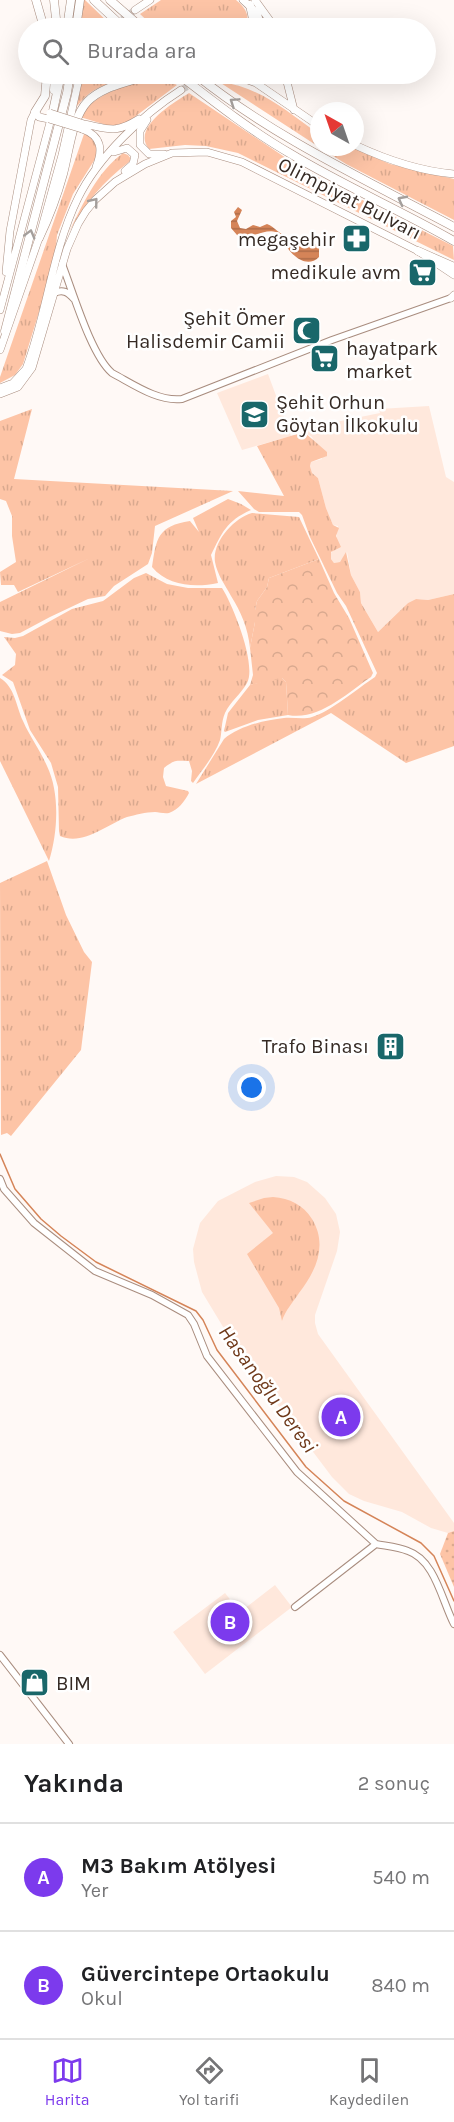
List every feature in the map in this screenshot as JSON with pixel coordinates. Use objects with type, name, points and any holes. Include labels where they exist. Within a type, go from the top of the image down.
[{"type":"highway","points":[[36,0],[41,18]]},
{"type":"highway","points":[[54,0],[56,18]]},
{"type":"highway","points":[[68,18],[71,0]]},
{"type":"highway","points":[[77,18],[80,0]]},
{"type":"highway","points":[[93,0],[108,18]]},
{"type":"highway","points":[[110,0],[131,18]]},
{"type":"highway","points":[[249,2],[253,18]]},
{"type":"highway","points":[[35,112],[45,96],[46,84]]},
{"type":"highway","points":[[51,114],[54,84]]},
{"type":"highway","points":[[51,114],[58,84]]},
{"type":"highway","points":[[5,332],[68,84]]},
{"type":"highway","points":[[39,238],[52,207],[78,116],[89,99],[101,91],[120,84]]},
{"type":"highway","points":[[192,84],[230,114],[288,153],[454,241]]},
{"type":"highway","points":[[208,84],[304,147],[454,227]]},
{"type":"highway","points":[[418,251],[454,267]]},
{"type":"main road","points":[[135,10],[150,0]]},
{"type":"main road","points":[[249,2],[258,18]]},
{"type":"main road","points":[[249,2],[268,18]]},
{"type":"main road","points":[[0,350],[39,238],[62,155],[78,84]]},
{"type":"main road","points":[[257,84],[310,120]]},
{"type":"main road","points":[[288,84],[294,110]]},
{"type":"main road","points":[[0,388],[13,383],[26,369],[61,246],[77,199],[109,154],[130,131],[181,90]]},
{"type":"main road","points":[[83,127],[123,129],[154,110]]},
{"type":"main road","points":[[154,110],[140,131],[141,145],[149,154],[172,153]]},
{"type":"main road","points":[[6,288],[5,275],[10,231],[35,112],[51,114],[83,127],[95,135],[100,142],[101,151],[92,176]]},
{"type":"main road","points":[[0,310],[51,114]]},
{"type":"main road","points":[[0,394],[18,387],[32,368],[62,264],[78,224],[95,200],[133,164],[135,155],[127,148],[118,149],[109,154]]},
{"type":"main road","points":[[364,149],[421,168],[454,174]]},
{"type":"main road","name":"Olimpiyat Bulvarı","points":[[172,153],[207,152],[227,157],[256,169],[418,251],[454,275]]},
{"type":"main road","points":[[114,182],[152,160],[172,153]]},
{"type":"street","points":[[62,264],[97,353],[106,369],[158,396],[174,400],[182,399],[332,340],[453,296]]},
{"type":"street","points":[[54,293],[62,291],[67,293],[76,302]]},
{"type":"street","points":[[0,1179],[4,1189],[34,1223],[95,1271],[144,1291],[188,1315],[207,1356],[297,1472],[376,1544],[408,1551],[423,1560],[454,1624]]},
{"type":"street","points":[[295,1607],[376,1544]]},
{"type":"street","points":[[0,1655],[69,1744]]},
{"type":"shaded area","points":[[238,207],[242,210],[237,221],[240,228],[246,229],[253,225],[260,227],[267,224],[285,236],[304,238],[315,243],[319,248],[319,257],[310,262],[297,258],[287,247],[280,234],[275,232],[248,236],[237,235],[231,228],[231,221],[236,217],[234,212]]},
{"type":"shaded area","name":"Şehit Orhun Göytan İlkokulu","points":[[268,374],[291,436],[242,450],[217,393]]},
{"type":"shaded area","points":[[429,406],[446,477],[454,482],[454,594],[428,600],[416,599],[408,603],[378,632],[361,603],[360,592],[351,575],[347,552],[340,562],[334,563],[331,559],[330,554],[335,548],[338,526],[333,525],[318,478],[312,473],[310,466],[311,462],[322,459],[312,437],[304,432],[326,424],[380,413],[379,409]]},
{"type":"shaded area","points":[[276,1176],[294,1177],[307,1182],[325,1198],[336,1214],[340,1232],[337,1251],[315,1315],[318,1334],[454,1523],[454,1531],[448,1533],[431,1528],[402,1512],[364,1501],[349,1494],[332,1477],[240,1355],[202,1292],[193,1249],[200,1223],[218,1201],[255,1182]]},
{"type":"shaded area","points":[[275,1585],[292,1607],[205,1674],[173,1632],[225,1593],[240,1612]]},
{"type":"green space","points":[[82,0],[85,0],[104,18],[80,18]]},
{"type":"green space","points":[[161,0],[236,0],[243,6],[248,18],[144,18],[140,14]]},
{"type":"green space","points":[[81,84],[107,84],[85,97],[75,109]]},
{"type":"green space","points":[[133,84],[177,85],[128,122],[113,127],[80,117],[95,101]]},
{"type":"green space","points":[[222,84],[249,89],[284,109],[310,128],[310,141]]},
{"type":"green space","points":[[189,93],[292,162],[453,246],[454,260],[238,153],[206,146],[185,145],[149,149],[145,141],[145,133],[150,125],[156,117]]},
{"type":"green space","points":[[84,134],[95,142],[97,156],[73,194],[57,235],[55,260],[23,364],[15,375],[0,383],[0,377]]},
{"type":"green space","points":[[123,153],[131,159],[129,162],[95,194],[69,232],[98,179]]},
{"type":"green space","points":[[364,153],[390,164],[454,179],[454,220],[333,156],[364,156]]},
{"type":"green space","points":[[32,409],[14,479],[233,491],[155,526],[152,553],[148,564],[114,586],[105,596],[88,599],[20,633],[12,634],[0,631],[0,602],[90,558],[18,592],[14,585],[1,585],[0,572],[16,562],[12,516],[6,501],[0,499],[0,421]]},
{"type":"green space","points":[[304,432],[327,452],[327,456],[311,462],[310,466],[312,473],[318,478],[333,525],[339,528],[336,536],[341,547],[331,552],[331,559],[334,563],[340,562],[346,552],[351,575],[360,592],[361,603],[378,632],[408,603],[416,599],[428,600],[454,594],[454,746],[406,763],[331,713],[196,784],[224,739],[230,734],[261,722],[284,718],[309,718],[319,714],[344,699],[375,677],[377,673],[346,606],[337,593],[310,537],[302,515],[299,512],[259,512],[238,491],[284,496],[257,446]]},
{"type":"green space","points":[[228,499],[251,510],[230,523],[211,555],[218,583],[182,584],[166,578],[152,567],[157,541],[165,530],[179,523],[190,521],[199,532],[193,518]]},
{"type":"green space","points":[[252,513],[299,517],[319,559],[269,578],[267,587],[257,601],[250,648],[243,620],[218,571],[215,554],[221,539],[232,525]]},
{"type":"green space","points":[[319,559],[334,593],[349,618],[373,673],[371,677],[322,710],[299,716],[288,715],[286,682],[282,678],[250,685],[253,675],[250,648],[255,610],[269,578]]},
{"type":"green space","points":[[146,573],[167,584],[188,588],[222,588],[232,607],[246,650],[249,663],[247,683],[227,709],[218,746],[193,783],[189,761],[174,762],[164,768],[163,777],[166,786],[189,793],[172,812],[152,812],[127,817],[94,833],[77,838],[60,836],[58,787],[51,763],[30,730],[13,682],[2,675],[15,665],[16,654],[4,637],[23,636],[72,609],[103,601],[134,578]]},
{"type":"green space","points":[[0,678],[12,692],[23,721],[44,760],[54,788],[56,825],[49,861],[0,761]]},
{"type":"green space","points":[[282,678],[286,682],[288,715],[258,720],[225,732],[228,713],[250,685]]},
{"type":"green space","points":[[47,861],[66,915],[84,952],[92,962],[81,1050],[11,1136],[7,1133],[1,1135],[0,883]]},
{"type":"green space","points":[[273,1197],[285,1199],[300,1206],[312,1219],[319,1238],[315,1267],[282,1321],[279,1308],[247,1254],[273,1233],[249,1203]]},
{"type":"green space","points":[[454,1531],[454,1587],[440,1554],[448,1533]]},
{"type":"waterway","name":"Hasanoğlu Deresi","points":[[0,1154],[15,1189],[41,1219],[61,1236],[96,1262],[196,1311],[203,1320],[217,1350],[306,1467],[344,1501],[421,1543],[434,1556],[454,1601]]},
{"type":"tunnel","points":[[124,18],[135,10]]},
{"type":"tunnel","points":[[181,90],[192,84]]},
{"type":"place","name":"megaşehir","points":[[356,239]]},
{"type":"place","name":"medikule avm","points":[[422,272]]},
{"type":"place","name":"Şehit Ömer Halisdemir Camii","points":[[306,330]]},
{"type":"place","name":"hayatpark market","points":[[325,359]]},
{"type":"place","name":"Şehit Orhun Göytan İlkokulu","points":[[255,414]]},
{"type":"place","name":"Trafo Binası","points":[[390,1046]]},
{"type":"place","name":"M3 Bakım Atölyesi","points":[[341,1417]]},
{"type":"place","name":"Güvercintepe Ortaokulu","points":[[230,1622]]},
{"type":"place","name":"BIM","points":[[35,1683]]}]
